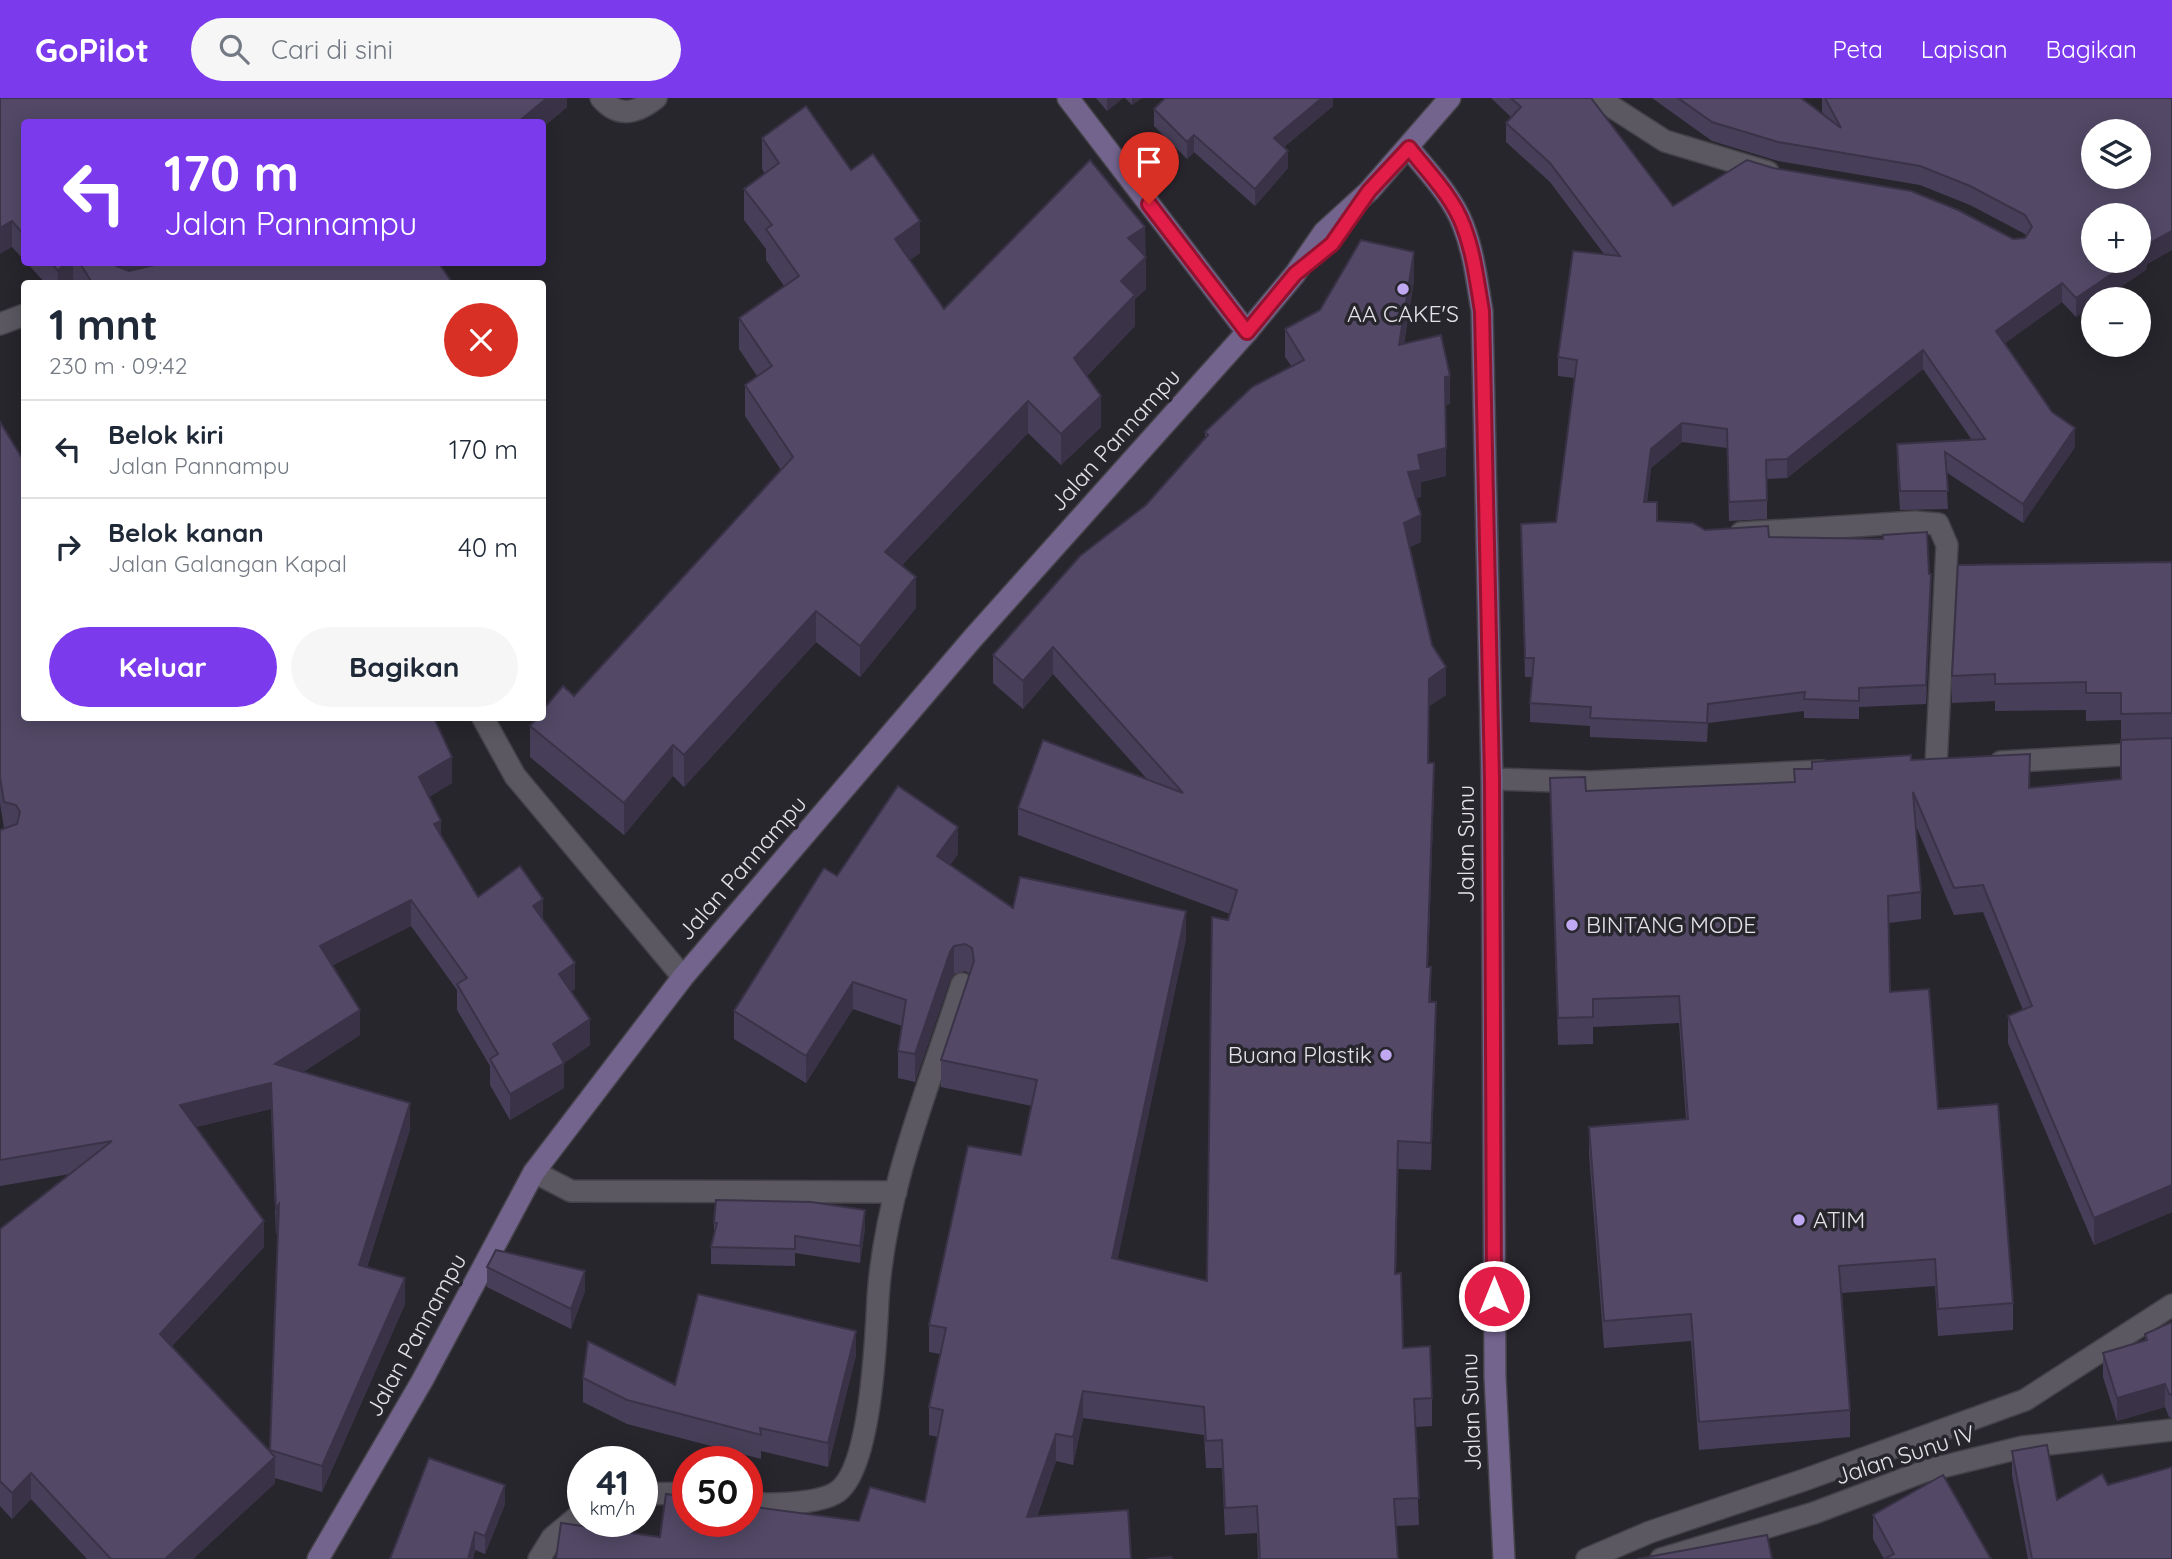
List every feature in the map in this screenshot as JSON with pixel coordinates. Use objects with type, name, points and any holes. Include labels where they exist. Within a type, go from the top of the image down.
[{"type":"main road","points":[[1068,98],[1247,332]]},
{"type":"main road","name":"Jalan Pannampu","points":[[318,1559],[422,1381],[534,1172],[683,977],[973,638],[1247,332],[1295,274],[1332,244],[1369,191],[1450,98]]},
{"type":"main road","name":"Jalan Sunu","points":[[1409,148],[1444,191],[1463,223],[1474,262],[1482,311],[1492,779],[1495,1377],[1504,1559]]},
{"type":"street","points":[[601,98],[619,112],[631,113],[656,98]]},
{"type":"street","points":[[1598,98],[1665,141],[1787,176]]},
{"type":"street","points":[[0,324],[21,316]]},
{"type":"street","points":[[1717,535],[1915,522],[1938,524],[1947,545],[1936,766]]},
{"type":"street","points":[[485,721],[515,776],[683,977]]},
{"type":"street","points":[[1909,767],[2172,751]]},
{"type":"street","points":[[1492,779],[1590,782],[1839,771]]},
{"type":"street","points":[[763,1502],[787,1503],[837,1492],[855,1468],[872,1372],[879,1279],[896,1192],[962,984]]},
{"type":"street","points":[[534,1172],[571,1191],[896,1192]]},
{"type":"street","points":[[1587,1559],[1650,1532],[2025,1400],[2172,1305]]},
{"type":"street","name":"Jalan Sunu IV","points":[[1661,1559],[1814,1513],[1925,1471],[2022,1447],[2172,1430]]},
{"type":"street","points":[[539,1559],[552,1538],[567,1526]]},
{"type":"building","points":[[0,98],[547,98],[522,119],[21,119],[21,232],[12,221],[0,228]]},
{"type":"building","points":[[1165,98],[1322,98],[1274,138],[1288,151],[1255,189],[1194,135],[1187,142],[1154,109]]},
{"type":"building","points":[[1511,98],[1591,98],[1673,206],[1747,160],[1773,168],[1911,191],[1958,210],[2013,239],[2025,238],[2032,227],[2025,215],[1970,186],[1920,166],[1778,142],[1712,122],[1678,98],[1801,98],[1841,128],[1825,98],[2172,98],[2172,231],[2151,243],[2151,203],[2081,203],[2081,273],[2113,273],[2092,287],[2081,287],[2081,295],[2076,298],[2062,283],[1996,331],[2052,412],[2075,428],[2023,504],[1945,452],[1948,491],[1900,491],[1897,444],[1985,439],[1923,350],[1787,459],[1766,460],[1767,500],[1729,502],[1727,429],[1682,423],[1651,449],[1644,502],[1657,502],[1657,521],[1693,523],[1705,530],[1768,526],[1769,537],[1883,539],[1883,535],[1927,532],[1931,574],[1926,685],[1859,688],[1859,701],[1804,699],[1805,692],[1708,704],[1707,723],[1590,718],[1591,707],[1530,703],[1534,658],[1525,658],[1521,524],[1556,522],[1577,360],[1558,357],[1573,251],[1620,256],[1550,163],[1506,123],[1521,107]]},
{"type":"building","points":[[806,106],[851,170],[873,154],[920,221],[895,239],[944,309],[1090,160],[1145,227],[1128,238],[1146,257],[1121,281],[1135,295],[1074,358],[1101,396],[1061,434],[1028,401],[885,552],[916,577],[860,646],[816,611],[684,755],[673,745],[624,803],[530,726],[534,721],[546,721],[546,706],[563,686],[574,696],[793,457],[745,385],[772,366],[739,318],[799,276],[766,229],[772,225],[744,189],[779,163],[762,138]]},
{"type":"building","points":[[1361,240],[1414,252],[1399,345],[1441,335],[1450,376],[1445,377],[1446,448],[1418,455],[1421,470],[1408,472],[1421,515],[1404,523],[1432,645],[1446,667],[1429,679],[1428,763],[1434,763],[1427,967],[1431,967],[1429,1002],[1436,1002],[1431,1143],[1398,1141],[1395,1274],[1401,1273],[1403,1348],[1430,1346],[1432,1398],[1414,1399],[1419,1498],[1394,1499],[1398,1559],[1260,1559],[1257,1506],[1225,1508],[1222,1440],[1206,1441],[1204,1407],[1083,1391],[1073,1437],[1056,1434],[1027,1517],[1128,1510],[1131,1559],[556,1559],[561,1523],[567,1524],[567,1537],[660,1537],[666,1494],[672,1495],[672,1537],[763,1537],[763,1508],[859,1521],[870,1487],[925,1502],[943,1410],[929,1407],[946,1328],[929,1325],[968,1146],[1021,1155],[1037,1080],[941,1060],[974,961],[972,948],[965,944],[954,946],[950,952],[915,1054],[898,1051],[906,1000],[853,982],[806,1056],[734,1011],[824,868],[837,876],[898,786],[958,827],[937,856],[1013,908],[1020,877],[1186,911],[1112,1258],[1207,1281],[1212,917],[1228,920],[1237,890],[1018,808],[1043,740],[1183,793],[1053,647],[1023,681],[993,655],[1080,556],[1146,505],[1208,435],[1205,432],[1252,387],[1304,360],[1285,329],[1320,310]]},
{"type":"building","points":[[82,266],[116,266],[129,271],[150,266],[441,266],[450,280],[90,280]]},
{"type":"building","points":[[0,422],[21,456],[21,721],[435,721],[452,757],[419,777],[441,821],[434,824],[478,897],[520,866],[543,899],[533,906],[575,963],[559,974],[590,1019],[553,1044],[564,1063],[510,1094],[490,1059],[498,1054],[457,984],[467,978],[411,900],[320,946],[360,1010],[275,1064],[410,1103],[359,1265],[405,1278],[322,1466],[270,1450],[279,1204],[276,1208],[271,1083],[180,1105],[264,1221],[160,1334],[275,1457],[165,1559],[111,1559],[31,1473],[12,1493],[0,1481],[0,1229],[112,1141],[0,1160],[0,830],[17,824],[20,812],[16,805],[4,802],[0,777]]},
{"type":"building","points":[[2172,562],[2172,713],[2121,714],[2121,693],[2086,693],[2086,682],[1995,684],[1995,674],[1952,676],[1958,565]]},
{"type":"building","points":[[2172,738],[2172,1185],[2094,1218],[2008,1016],[2032,1006],[1983,885],[1954,888],[1913,792],[1921,892],[1888,896],[1890,992],[1929,989],[1938,1109],[1998,1104],[2013,1303],[1938,1309],[1935,1259],[1839,1266],[1850,1410],[1699,1422],[1691,1314],[1604,1321],[1589,1127],[1688,1119],[1679,996],[1593,999],[1593,1017],[1558,1018],[1550,778],[1585,777],[1586,791],[1795,782],[1794,769],[1812,769],[1812,762],[1911,755],[1911,760],[2030,754],[2029,788],[2121,779],[2121,740]]},
{"type":"building","points":[[716,1200],[811,1202],[865,1210],[860,1246],[795,1236],[795,1249],[711,1247],[717,1223],[714,1223]]},
{"type":"building","points":[[496,1250],[585,1271],[571,1309],[487,1267]]},
{"type":"building","points":[[698,1294],[856,1331],[828,1443],[760,1428],[761,1435],[627,1400],[583,1378],[588,1341],[675,1385]]},
{"type":"building","points":[[2172,1322],[2172,1395],[2165,1384],[2117,1398],[2103,1353],[2147,1340],[2145,1334]]},
{"type":"building","points":[[2047,1445],[2057,1500],[2102,1474],[2108,1485],[2172,1467],[2172,1559],[2032,1559],[2012,1451]]},
{"type":"building","points":[[429,1458],[505,1485],[485,1536],[475,1532],[468,1559],[390,1559]]},
{"type":"building","points":[[1943,1475],[1991,1559],[1884,1559],[1894,1554],[1873,1515]]},
{"type":"building","points":[[1767,1535],[1772,1559],[1637,1559]]},
{"type":"place","name":"AA CAKE'S","points":[[1403,289]]},
{"type":"place","name":"BINTANG MODE","points":[[1572,925]]},
{"type":"place","name":"Buana Plastik","points":[[1386,1055]]},
{"type":"place","name":"ATIM","points":[[1799,1220]]},
{"type":"route","points":[[1149,204],[1247,332],[1295,274],[1332,244],[1369,191],[1409,148],[1444,191],[1463,223],[1474,262],[1482,311],[1492,779],[1494,1296]]}]
